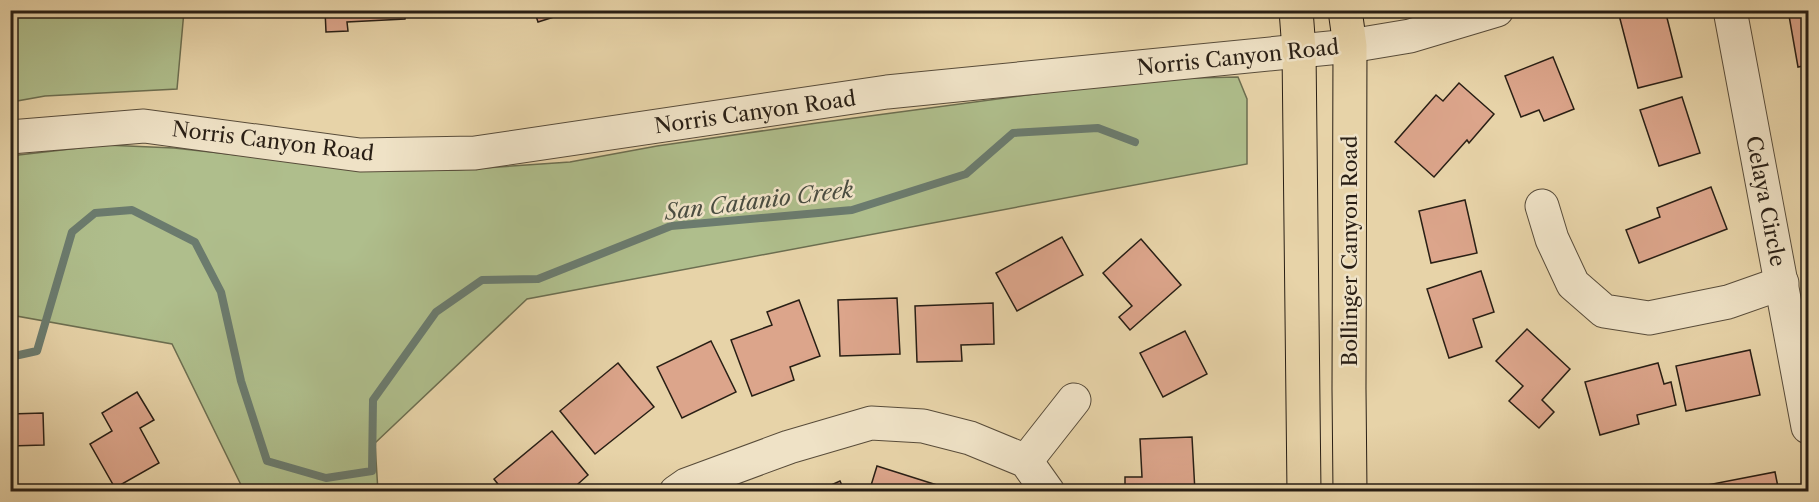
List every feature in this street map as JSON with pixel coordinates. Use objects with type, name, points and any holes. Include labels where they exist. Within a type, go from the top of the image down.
[{"type":"main road","points":[[1296,10],[1299,50],[1304,492]]},
{"type":"main road","name":"Bollinger Canyon Road","points":[[1345,10],[1350,46],[1350,492]]},
{"type":"street","name":"Norris Canyon Road","points":[[10,137],[144,126],[360,155],[475,153],[887,92],[1350,46],[1410,36],[1497,10]]},
{"type":"street","name":"Celaya Circle","points":[[1730,10],[1809,427]]},
{"type":"street","points":[[1542,206],[1552,239],[1573,284],[1604,311],[1649,318],[1728,302],[1782,283]]},
{"type":"street","points":[[1026,461],[1074,400]]},
{"type":"street","points":[[684,490],[789,447],[871,423],[923,426],[970,438],[1026,461],[1048,492]]},
{"type":"green space","points":[[11,10],[184,11],[177,89],[45,96],[11,102]]},
{"type":"green space","points":[[1238,77],[1247,99],[1247,164],[527,299],[375,443],[378,492],[244,491],[172,344],[11,315],[10,156],[105,145],[174,148],[382,171],[454,170],[570,162],[657,146],[817,123],[1148,79]]},
{"type":"building","points":[[325,10],[406,10],[405,19],[347,22],[348,31],[326,32]]},
{"type":"building","points":[[534,10],[576,10],[538,22]]},
{"type":"building","points":[[1639,10],[1665,10],[1682,77],[1638,88],[1619,15]]},
{"type":"building","points":[[1788,10],[1808,10],[1808,65],[1798,67]]},
{"type":"building","points":[[1553,57],[1574,109],[1544,121],[1539,110],[1521,117],[1505,76]]},
{"type":"building","points":[[1459,83],[1494,114],[1469,143],[1467,140],[1434,177],[1395,142],[1436,95],[1443,101]]},
{"type":"building","points":[[1682,97],[1700,153],[1659,166],[1640,110]]},
{"type":"building","points":[[1711,187],[1727,229],[1639,263],[1626,230],[1660,217],[1657,208]]},
{"type":"building","points":[[1465,200],[1477,253],[1431,263],[1419,211]]},
{"type":"building","points":[[1062,237],[1083,275],[1017,311],[996,273]]},
{"type":"building","points":[[1141,239],[1181,285],[1130,330],[1119,317],[1132,306],[1103,273]]},
{"type":"building","points":[[1481,271],[1494,312],[1473,319],[1482,347],[1449,358],[1427,289]]},
{"type":"building","points":[[897,298],[900,354],[840,356],[838,300]]},
{"type":"building","points":[[799,300],[820,356],[790,367],[794,380],[752,396],[731,340],[772,325],[767,312]]},
{"type":"building","points":[[993,303],[994,344],[961,345],[962,361],[917,362],[915,306]]},
{"type":"building","points":[[1527,329],[1570,369],[1542,400],[1554,412],[1539,428],[1509,401],[1523,386],[1496,361]]},
{"type":"building","points":[[1185,331],[1207,374],[1163,397],[1140,353]]},
{"type":"building","points":[[711,341],[736,392],[682,418],[657,367]]},
{"type":"building","points":[[1750,350],[1760,395],[1686,411],[1676,366]]},
{"type":"building","points":[[618,363],[654,407],[595,454],[560,411]]},
{"type":"building","points":[[1658,363],[1664,384],[1671,382],[1676,405],[1637,415],[1639,424],[1600,435],[1585,382]]},
{"type":"building","points":[[137,392],[154,420],[140,428],[159,463],[115,488],[90,444],[112,431],[102,413]]},
{"type":"building","points":[[43,413],[44,445],[10,446],[10,414]]},
{"type":"building","points":[[552,431],[588,475],[569,492],[549,492],[544,486],[537,492],[504,492],[494,479]]},
{"type":"building","points":[[1192,437],[1195,492],[1125,492],[1125,477],[1142,477],[1140,439]]},
{"type":"building","points":[[877,466],[959,492],[869,492]]},
{"type":"building","points":[[1775,472],[1779,492],[1703,492],[1702,486]]},
{"type":"building","points":[[840,481],[845,492],[816,492]]},
{"type":"waterway","name":"San Catanio Creek","points":[[10,357],[37,351],[72,232],[95,213],[132,210],[195,242],[221,292],[241,381],[267,461],[326,478],[372,471],[373,400],[436,312],[482,280],[538,279],[671,226],[852,210],[966,174],[1013,133],[1098,128],[1135,142]]}]
